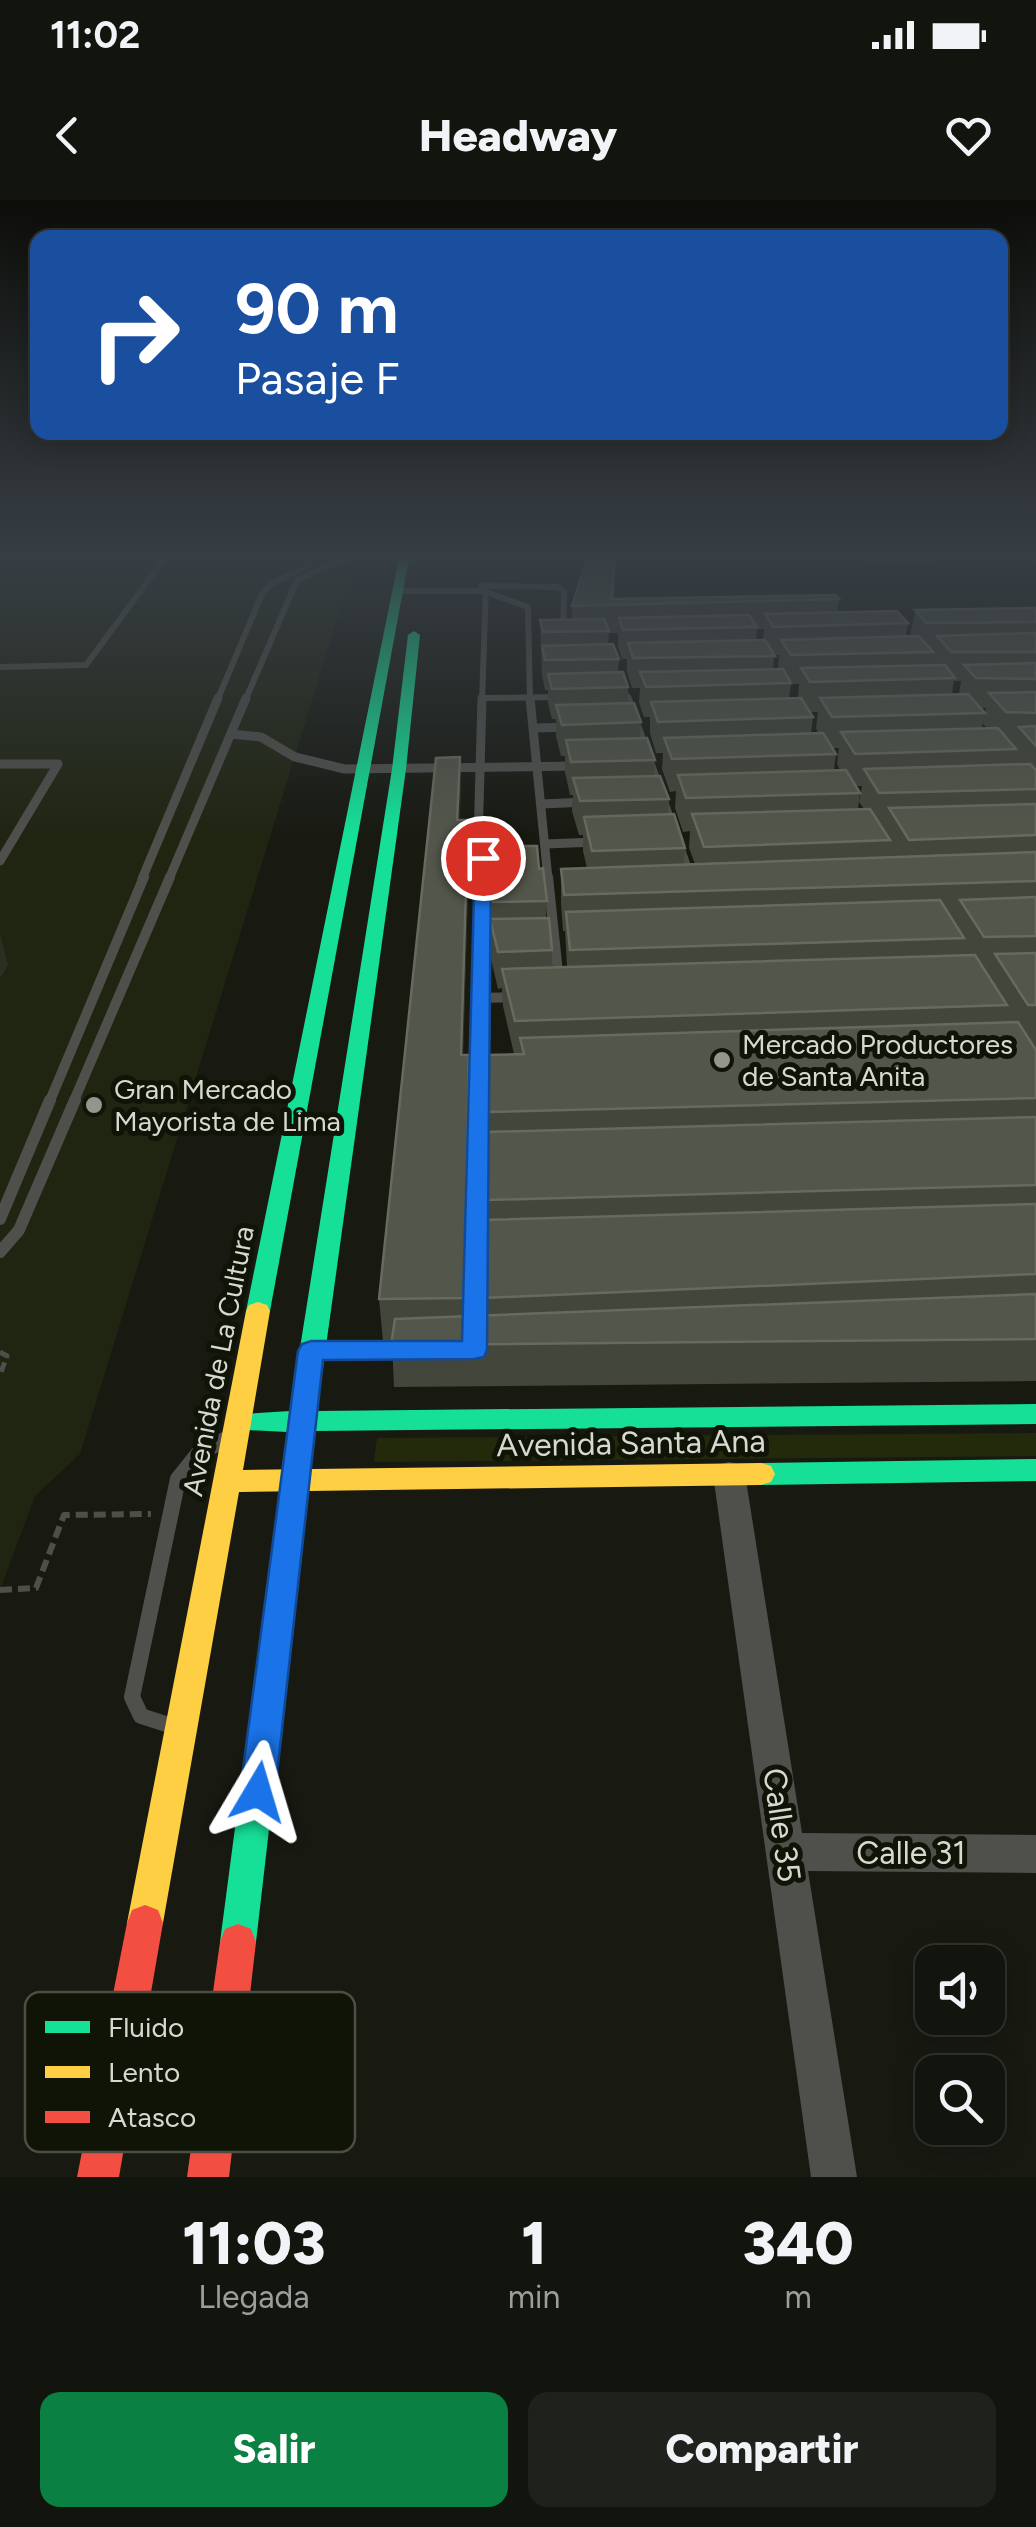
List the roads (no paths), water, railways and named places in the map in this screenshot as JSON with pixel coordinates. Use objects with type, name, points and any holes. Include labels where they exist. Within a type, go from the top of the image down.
[{"type":"main road","name":"Avenida de La Cultura","points":[[132,1992],[308,1044],[394,650]]},
{"type":"main road","name":"Avenida de La Cultura","points":[[232,1992],[311,1351],[399,769],[406,650]]},
{"type":"main road","name":"Avenida Santa Ana","points":[[236,1428],[303,1421],[1036,1414]]},
{"type":"main road","name":"Avenida Santa Ana","points":[[226,1480],[1036,1470]]},
{"type":"main road","name":"Avenida de La Cultura","points":[[98,2177],[103,2152]]},
{"type":"main road","name":"Avenida de La Cultura","points":[[208,2177],[211,2152]]},
{"type":"street","name":"Calle 35","points":[[729,1474],[834,2177]]},
{"type":"street","name":"Calle 31","points":[[786,1852],[1036,1854]]},
{"type":"lane","points":[[0,667],[86,665],[97,650]]},
{"type":"lane","points":[[0,1219],[238,650]]},
{"type":"lane","points":[[0,1252],[20,1230],[267,650]]},
{"type":"lane","points":[[474,1350],[482,1069],[478,998],[488,860],[478,842],[485,650]]},
{"type":"lane","points":[[529,650],[530,698],[561,994]]},
{"type":"lane","points":[[530,668],[547,668]]},
{"type":"lane","points":[[621,681],[695,891]]},
{"type":"lane","points":[[607,696],[646,695]]},
{"type":"lane","points":[[484,698],[568,697]]},
{"type":"lane","points":[[620,726],[655,724]]},
{"type":"lane","points":[[535,728],[586,726]]},
{"type":"lane","points":[[231,734],[261,737],[295,756],[324,766],[366,770],[594,765]]},
{"type":"lane","points":[[632,764],[670,763]]},
{"type":"lane","points":[[0,778],[4,764],[58,764],[0,861]]},
{"type":"lane","points":[[648,800],[685,799]]},
{"type":"lane","points":[[541,804],[594,802]]},
{"type":"lane","points":[[660,840],[698,840]]},
{"type":"lane","points":[[545,844],[603,842]]},
{"type":"lane","points":[[533,865],[546,864]]},
{"type":"lane","points":[[551,896],[569,896]]},
{"type":"lane","points":[[536,946],[574,939]]},
{"type":"lane","points":[[480,948],[499,947]]},
{"type":"lane","points":[[478,998],[528,996]]},
{"type":"lane","points":[[482,1069],[502,1068]]},
{"type":"lane","points":[[480,1162],[499,1162]]},
{"type":"lane","points":[[477,1250],[497,1250]]},
{"type":"lane","points":[[311,1351],[417,1350]]},
{"type":"lane","points":[[180,1729],[141,1716],[132,1697],[178,1479],[198,1454],[236,1428]]},
{"type":"place","name":"Mercado Productores de Santa Anita","points":[[722,1060]]},
{"type":"place","name":"Gran Mercado Mayorista de Lima","points":[[94,1105]]}]
